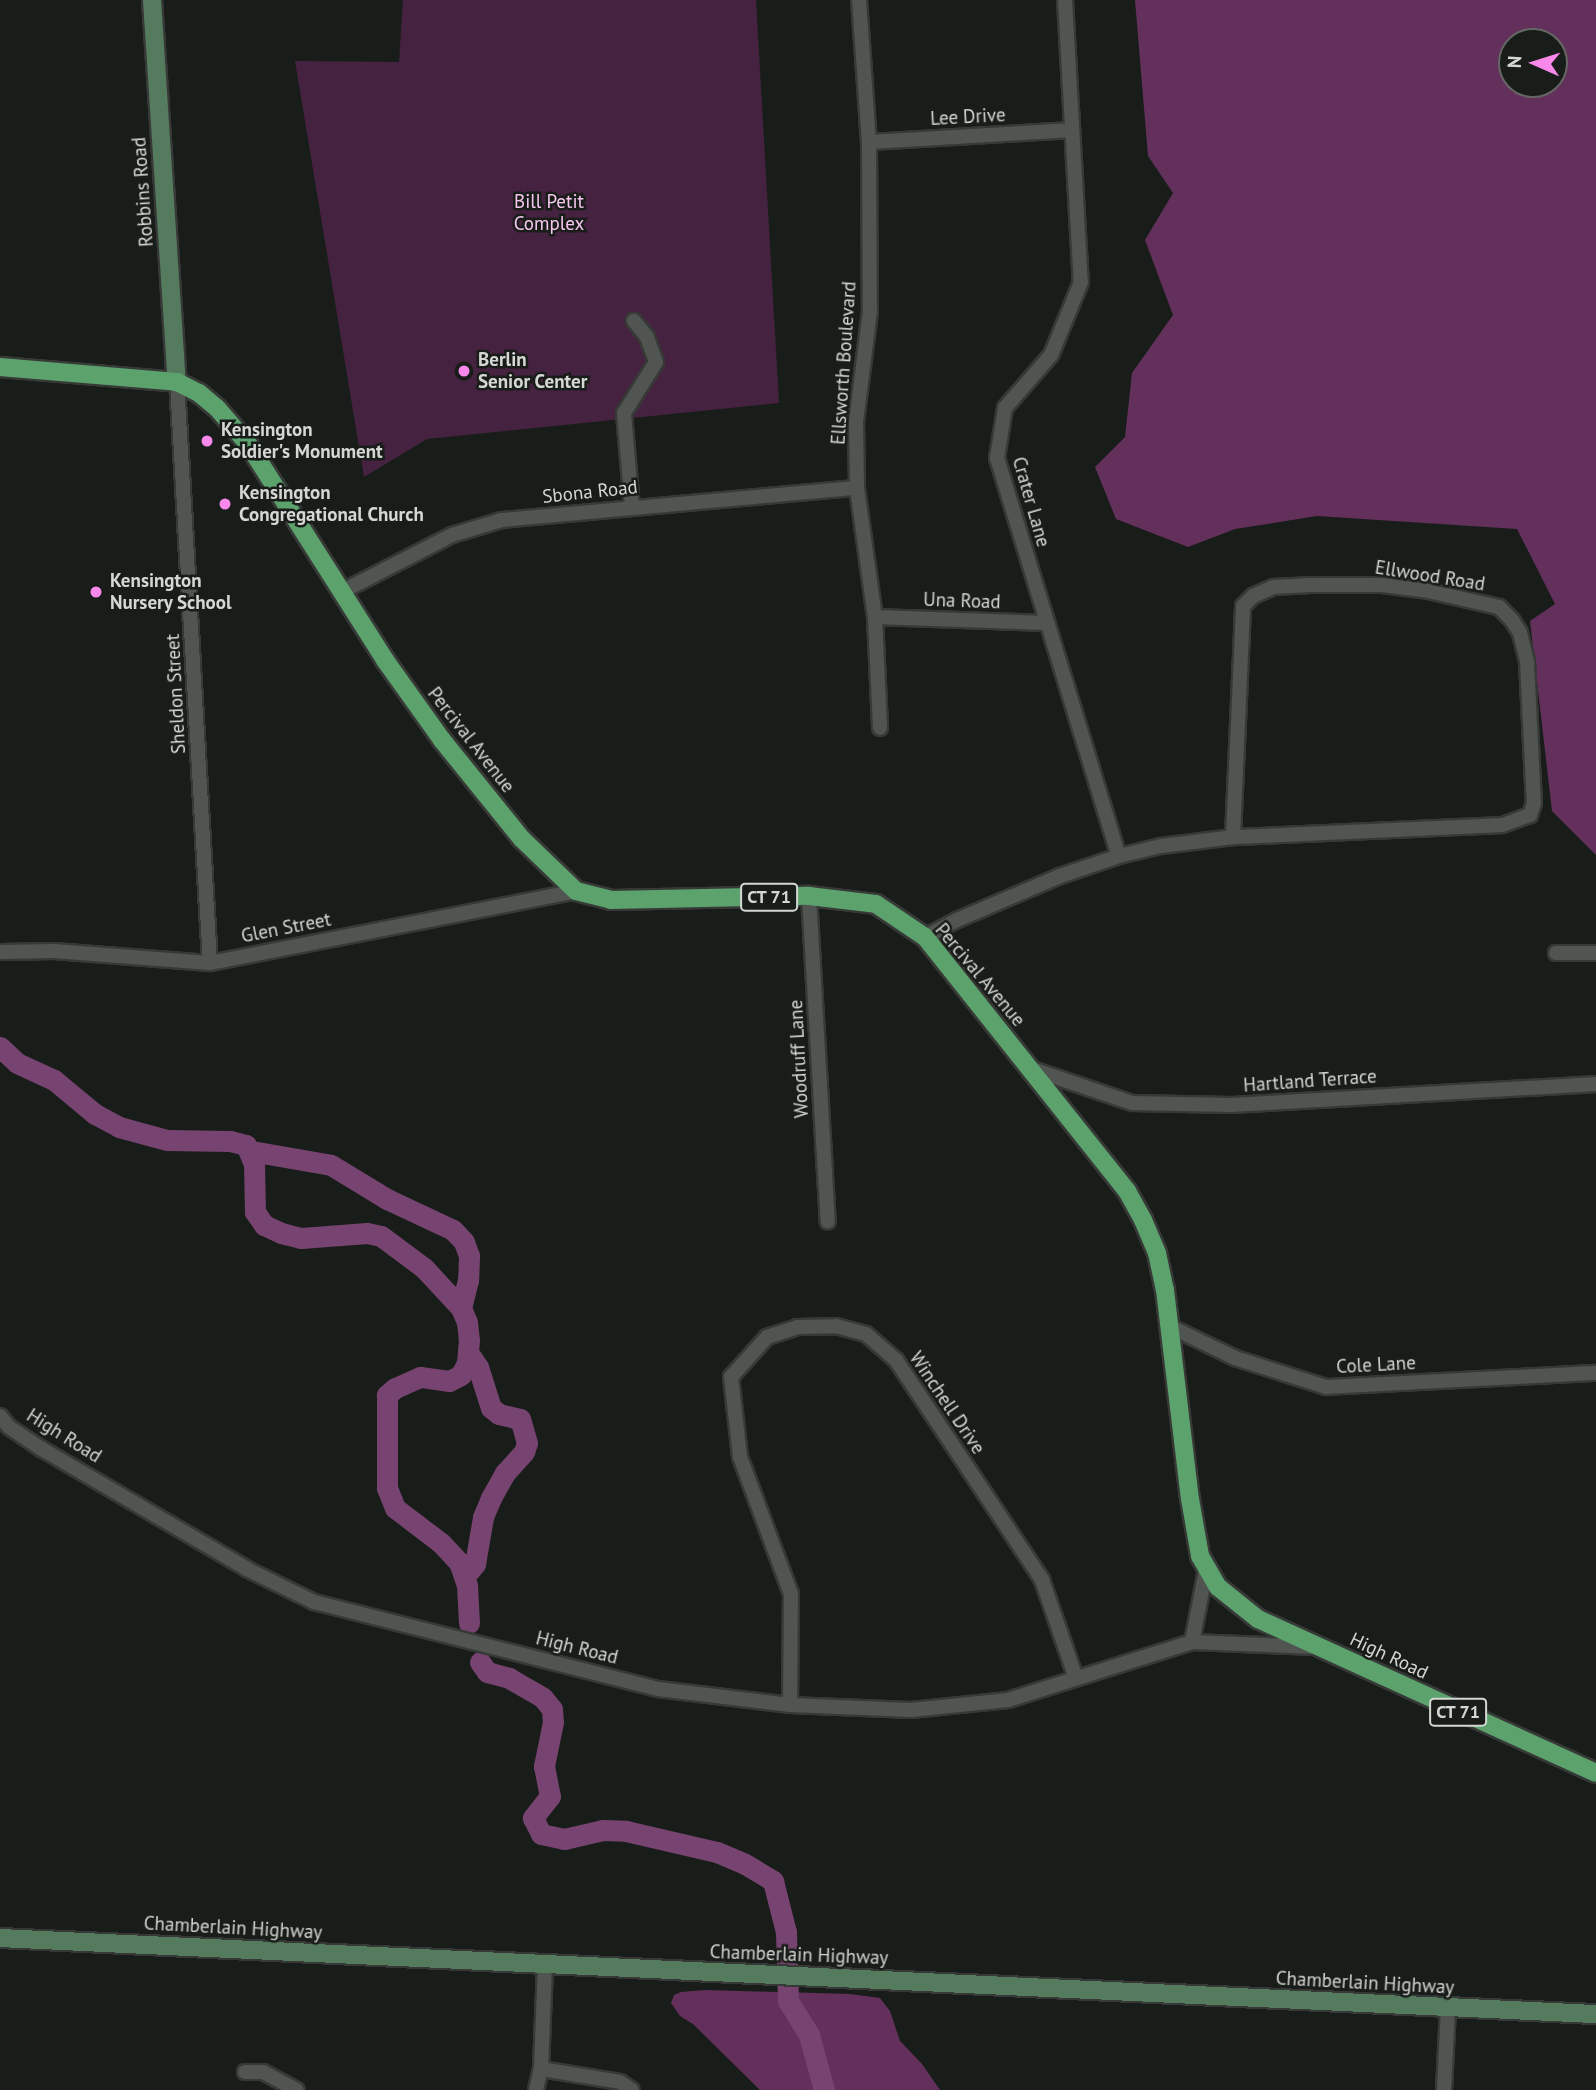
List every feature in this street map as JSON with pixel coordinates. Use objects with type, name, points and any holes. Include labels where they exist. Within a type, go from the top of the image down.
[{"type":"main road","name":"Robbins Road","points":[[152,0],[177,382]]},
{"type":"main road","name":"Percival Avenue","points":[[0,367],[177,382],[205,398],[248,444],[385,660],[442,740],[522,839],[576,891],[611,900],[809,896],[876,904],[925,937],[1127,1191],[1143,1220],[1157,1252],[1171,1327],[1190,1499],[1200,1556],[1206,1570],[1236,1604],[1258,1619],[1321,1648]]},
{"type":"main road","name":"High Road","points":[[1321,1648],[1596,1773]]},
{"type":"main road","name":"Chamberlain Highway","points":[[0,1938],[1596,2014]]},
{"type":"street","name":"Ellsworth Boulevard","points":[[859,0],[869,142],[870,311],[856,422],[857,488],[875,617],[880,727]]},
{"type":"street","name":"Crater Lane","points":[[1065,0],[1070,130],[1081,282],[1051,355],[1005,408],[997,458],[1119,856]]},
{"type":"street","name":"Lee Drive","points":[[869,142],[1070,130]]},
{"type":"street","points":[[632,507],[624,413],[656,362],[647,337],[634,321]]},
{"type":"street","name":"Sheldon Street","points":[[177,382],[210,963]]},
{"type":"street","name":"Sbona Road","points":[[343,592],[452,535],[502,520],[857,488]]},
{"type":"street","name":"Ellwood Road","points":[[925,937],[957,920],[1060,876],[1119,856],[1161,846],[1233,837],[1502,825],[1530,815],[1534,803],[1527,662],[1520,633],[1512,620],[1499,607],[1486,603],[1381,585],[1273,587],[1253,596],[1243,606],[1241,619],[1233,837]]},
{"type":"street","name":"Una Road","points":[[875,617],[1047,623]]},
{"type":"street","name":"Glen Street","points":[[0,951],[54,951],[210,963],[576,891]]},
{"type":"street","name":"Woodruff Lane","points":[[809,896],[828,1221]]},
{"type":"street","points":[[1556,953],[1596,953]]},
{"type":"street","name":"Hartland Terrace","points":[[1032,1069],[1132,1103],[1232,1105],[1596,1084]]},
{"type":"street","name":"Winchell Drive","points":[[790,1705],[791,1594],[740,1457],[731,1377],[767,1337],[797,1327],[836,1326],[866,1334],[896,1360],[1042,1580],[1076,1678]]},
{"type":"street","name":"Cole Lane","points":[[1171,1327],[1235,1358],[1326,1387],[1596,1373]]},
{"type":"street","name":"High Road","points":[[0,1416],[9,1427],[66,1463],[270,1581],[324,1606],[658,1689],[790,1705],[911,1710],[1008,1700],[1192,1642],[1321,1648]]},
{"type":"street","points":[[1192,1642],[1206,1570]]},
{"type":"street","points":[[536,2090],[541,2068],[545,1965]]},
{"type":"street","points":[[1444,2090],[1448,2008]]},
{"type":"street","points":[[541,2068],[620,2082],[632,2090]]},
{"type":"street","points":[[245,2072],[263,2072],[297,2090]]},
{"type":"green space","name":"Bill Petit Complex","points":[[403,0],[756,0],[779,403],[427,439],[364,477],[295,61],[399,62]]},
{"type":"shaded area","points":[[1135,0],[1596,0],[1596,855],[1552,811],[1530,621],[1555,604],[1517,529],[1317,516],[1235,529],[1188,547],[1116,519],[1095,467],[1125,437],[1132,373],[1173,315],[1145,240],[1173,193],[1148,156]]},
{"type":"shaded area","points":[[705,1990],[850,1994],[880,1998],[890,2011],[900,2041],[922,2064],[940,2090],[760,2090],[693,2024],[680,2016],[671,2003],[674,1995],[681,1992]]},
{"type":"waterway","points":[[0,1047],[17,1063],[54,1080],[95,1114],[119,1127],[167,1140],[230,1141],[246,1145],[254,1164],[255,1212],[264,1225],[301,1238],[367,1233],[381,1236],[424,1268],[461,1308],[467,1322],[469,1340],[467,1363],[461,1375],[449,1381],[420,1377],[395,1388],[387,1395],[387,1488],[395,1508],[441,1543],[459,1562],[467,1585],[469,1623]]},
{"type":"waterway","points":[[251,1151],[331,1165],[387,1199],[453,1230],[464,1242],[469,1256],[468,1280],[461,1308]]},
{"type":"waterway","points":[[465,1576],[475,1564],[483,1517],[491,1498],[505,1473],[524,1452],[527,1443],[520,1419],[499,1414],[491,1408],[478,1367],[468,1352]]},
{"type":"waterway","points":[[480,1662],[487,1672],[509,1678],[543,1698],[552,1709],[553,1722],[544,1766],[550,1796],[533,1818],[541,1834],[564,1839],[602,1830],[626,1831],[717,1852],[745,1864],[773,1881],[786,1932],[788,2001],[809,2035],[824,2090]]},
{"type":"place","name":"Berlin Senior Center","points":[[464,371]]},
{"type":"place","name":"Kensington Soldier's Monument","points":[[207,441]]},
{"type":"place","name":"Kensington Congregational Church","points":[[225,504]]},
{"type":"place","name":"Kensington Nursery School","points":[[96,592]]}]
